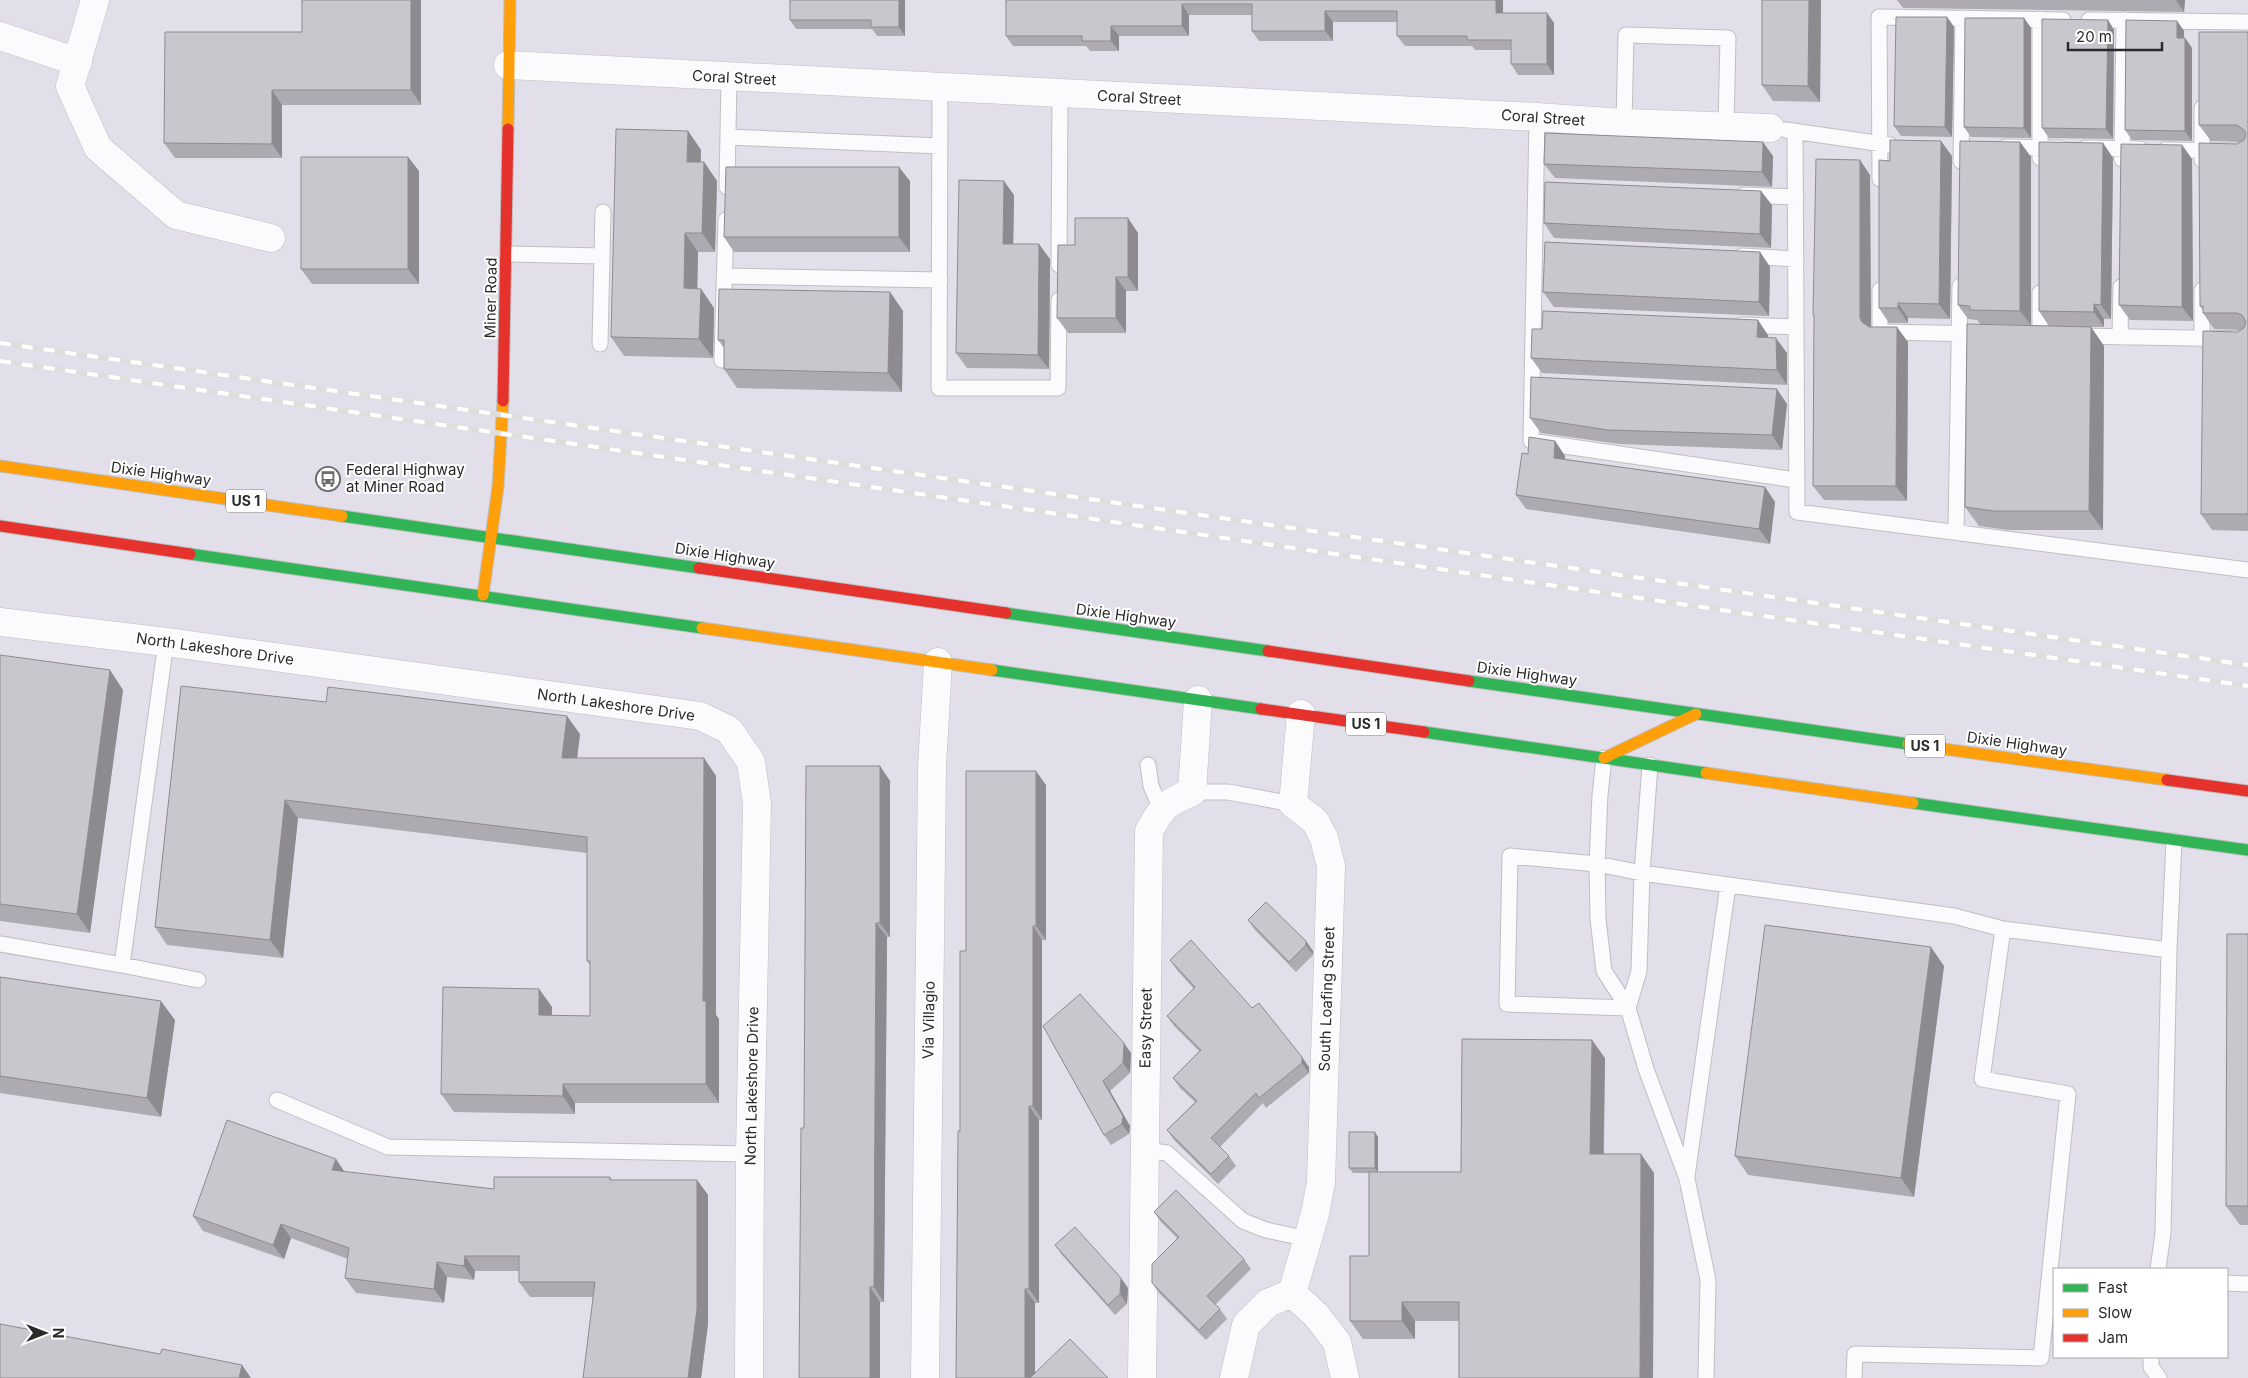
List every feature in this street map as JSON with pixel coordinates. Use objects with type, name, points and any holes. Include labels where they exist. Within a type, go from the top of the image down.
[{"type":"main road","name":"Miner Road","points":[[483,595],[497,488],[502,425],[507,254],[510,0]]},
{"type":"main road","name":"Dixie Highway","points":[[0,466],[491,536],[1696,714],[2248,791]]},
{"type":"main road","name":"US 1","points":[[0,526],[2174,841],[2248,850]]},
{"type":"main road","points":[[1604,758],[1696,714]]},
{"type":"street","points":[[95,0],[70,86],[98,148],[176,215],[271,238]]},
{"type":"street","points":[[0,36],[78,62]]},
{"type":"street","name":"Coral Street","points":[[508,66],[1783,130]]},
{"type":"street","name":"North Lakeshore Drive","points":[[0,622],[166,642],[700,716],[729,730],[751,762],[757,804],[750,1154],[749,1378]]},
{"type":"street","name":"Via Villagio","points":[[925,1378],[932,767],[938,662]]},
{"type":"street","points":[[1192,792],[1198,700]]},
{"type":"street","points":[[1293,804],[1301,714]]},
{"type":"street","name":"Easy Street","points":[[1142,1378],[1149,831],[1161,810],[1173,801],[1192,792]]},
{"type":"street","name":"South Loafing Street","points":[[1292,1293],[1308,1239],[1321,1182],[1331,866],[1324,838],[1315,821],[1293,804]]},
{"type":"street","points":[[1234,1378],[1246,1325],[1268,1303],[1292,1293],[1316,1314],[1337,1342],[1345,1378]]},
{"type":"lane","points":[[1880,194],[1879,17],[2248,22]]},
{"type":"lane","points":[[1961,176],[1966,146],[1963,18]]},
{"type":"lane","points":[[2040,19],[2040,177]]},
{"type":"lane","points":[[2122,179],[2124,20]]},
{"type":"lane","points":[[2201,21],[2202,41]]},
{"type":"lane","points":[[1624,123],[1626,35],[1728,38],[1726,126]]},
{"type":"lane","points":[[722,360],[729,78]]},
{"type":"lane","points":[[940,88],[939,388],[1058,388],[1060,94]]},
{"type":"lane","points":[[2202,91],[2202,170]]},
{"type":"lane","points":[[1536,117],[1531,441],[1796,480]]},
{"type":"lane","points":[[1907,145],[1880,145],[1783,130],[1796,197],[1796,327],[1791,395],[1796,512],[2248,570]]},
{"type":"lane","points":[[728,137],[940,146]]},
{"type":"lane","points":[[1943,146],[1966,146]]},
{"type":"lane","points":[[1991,147],[2248,151]]},
{"type":"lane","points":[[1536,187],[1555,188]]},
{"type":"lane","points":[[1728,194],[1796,197]]},
{"type":"lane","points":[[600,344],[603,212]]},
{"type":"lane","points":[[1534,246],[1554,247]]},
{"type":"lane","points":[[507,254],[602,256]]},
{"type":"lane","points":[[1728,256],[1796,259]]},
{"type":"lane","points":[[2120,337],[2121,268]]},
{"type":"lane","points":[[1880,273],[1880,332],[2004,335]]},
{"type":"lane","points":[[1956,532],[1960,275]]},
{"type":"lane","points":[[724,276],[940,280]]},
{"type":"lane","points":[[2040,276],[2040,335]]},
{"type":"lane","points":[[2202,279],[2202,338]]},
{"type":"lane","points":[[1533,315],[1553,316]]},
{"type":"lane","points":[[1728,324],[1796,327]]},
{"type":"lane","points":[[2022,335],[2248,339]]},
{"type":"lane","points":[[1532,382],[1551,383]]},
{"type":"lane","points":[[122,965],[166,642]]},
{"type":"lane","points":[[1604,758],[1600,795],[1597,864],[1598,919],[1604,970],[1628,1008],[1646,1068],[1686,1179],[1708,1280],[1706,1378]]},
{"type":"lane","points":[[1148,765],[1151,786],[1161,810]]},
{"type":"lane","points":[[1628,1008],[1639,970],[1642,872],[1650,765]]},
{"type":"lane","points":[[1192,792],[1228,792],[1293,804]]},
{"type":"lane","points":[[2158,1268],[2163,1233],[2169,950],[2174,841]]},
{"type":"lane","points":[[1628,1008],[1508,1004],[1510,856],[1597,864],[1728,885],[1954,916],[2003,930],[2169,950]]},
{"type":"lane","points":[[1686,1179],[1728,885]]},
{"type":"lane","points":[[1854,1378],[1855,1354],[2040,1358],[2068,1094],[1982,1079],[2003,930]]},
{"type":"lane","points":[[0,944],[198,980]]},
{"type":"lane","points":[[277,1100],[388,1147],[750,1154]]},
{"type":"lane","points":[[1145,1150],[1167,1153],[1243,1221],[1266,1230],[1308,1239]]},
{"type":"lane","points":[[2228,1283],[2248,1284]]},
{"type":"lane","points":[[2151,1358],[2151,1367],[2159,1378]]},
{"type":"building","points":[[302,0],[411,0],[411,90],[272,90],[272,144],[164,143],[165,32],[302,32]]},
{"type":"building","points":[[790,0],[899,0],[899,27],[871,27],[871,20],[790,20]]},
{"type":"building","points":[[1006,0],[1496,0],[1496,13],[1547,13],[1547,64],[1511,64],[1511,40],[1467,40],[1467,36],[1397,36],[1397,11],[1325,11],[1325,31],[1252,31],[1252,4],[1182,4],[1182,26],[1111,26],[1111,41],[1082,41],[1082,36],[1006,36]]},
{"type":"building","points":[[1762,0],[1809,0],[1808,86],[1762,85]]},
{"type":"building","points":[[1896,17],[1947,17],[1945,127],[1894,126]]},
{"type":"building","points":[[1965,18],[2024,18],[2024,128],[1964,127]]},
{"type":"building","points":[[2042,19],[2108,20],[2106,129],[2042,128]]},
{"type":"building","points":[[2126,20],[2177,21],[2177,38],[2185,38],[2185,131],[2125,130]]},
{"type":"building","points":[[2199,32],[2248,32],[2248,514],[2201,514],[2203,331],[2237,332],[2244,328],[2246,322],[2242,315],[2237,313],[2203,313],[2203,306],[2200,306],[2199,143],[2237,144],[2244,140],[2246,134],[2237,125],[2199,125]]},
{"type":"building","points":[[616,129],[688,131],[687,162],[704,162],[702,233],[685,233],[684,288],[701,289],[699,339],[611,337]]},
{"type":"building","points":[[1545,133],[1763,142],[1762,172],[1544,164]]},
{"type":"building","points":[[1890,140],[1941,141],[1939,304],[1898,303],[1898,308],[1879,308],[1879,160],[1890,161]]},
{"type":"building","points":[[1960,141],[2020,142],[2020,311],[1970,310],[1970,306],[1958,305]]},
{"type":"building","points":[[2039,142],[2103,143],[2101,305],[2094,304],[2094,312],[2039,311]]},
{"type":"building","points":[[2121,144],[2182,145],[2182,307],[2119,305]]},
{"type":"building","points":[[301,157],[408,157],[408,269],[301,269]]},
{"type":"building","points":[[1816,159],[1860,160],[1860,318],[1869,327],[1897,327],[1896,486],[1813,486],[1813,315]]},
{"type":"building","points":[[726,167],[899,167],[899,237],[724,237]]},
{"type":"building","points":[[959,180],[1004,181],[1003,244],[1039,244],[1038,355],[956,353]]},
{"type":"building","points":[[1545,182],[1761,191],[1760,234],[1544,223]]},
{"type":"building","points":[[1075,218],[1128,218],[1128,277],[1116,277],[1116,318],[1057,318],[1058,245],[1075,245]]},
{"type":"building","points":[[1545,242],[1760,252],[1759,302],[1543,292]]},
{"type":"building","points":[[719,289],[890,292],[888,373],[724,369],[724,340],[718,340]]},
{"type":"building","points":[[1543,311],[1758,320],[1757,337],[1776,338],[1777,370],[1531,358],[1532,329],[1542,329]]},
{"type":"building","points":[[1967,324],[2091,327],[2089,511],[1994,511],[1965,507]]},
{"type":"building","points":[[1531,377],[1777,389],[1772,435],[1608,430],[1530,418]]},
{"type":"building","points":[[1529,437],[1555,441],[1554,458],[1765,487],[1759,529],[1516,495],[1522,453],[1528,454]]},
{"type":"building","points":[[0,655],[110,670],[77,914],[0,904]]},
{"type":"building","points":[[181,686],[326,702],[328,687],[567,716],[562,758],[704,758],[703,1001],[706,1001],[706,1084],[563,1084],[563,1096],[441,1094],[443,987],[539,989],[539,1015],[590,1016],[590,961],[587,961],[587,837],[285,800],[270,940],[155,927]]},
{"type":"building","points":[[806,766],[880,766],[880,923],[876,923],[874,1287],[870,1287],[870,1378],[799,1378],[801,1128],[804,1128]]},
{"type":"building","points":[[966,771],[1036,771],[1036,926],[1033,926],[1033,1106],[1029,1106],[1029,1289],[1025,1289],[1025,1378],[956,1378],[958,1131],[960,1131],[960,951],[966,951]]},
{"type":"building","points":[[1266,902],[1306,941],[1306,945],[1289,962],[1248,920]]},
{"type":"building","points":[[1765,925],[1931,947],[1901,1178],[1735,1156]]},
{"type":"building","points":[[2227,934],[2248,934],[2248,1206],[2226,1206]]},
{"type":"building","points":[[1191,940],[1252,1008],[1259,1003],[1302,1057],[1302,1063],[1259,1098],[1256,1093],[1211,1138],[1229,1156],[1211,1174],[1167,1130],[1197,1101],[1173,1078],[1201,1050],[1167,1016],[1195,987],[1170,960]]},
{"type":"building","points":[[0,977],[161,1001],[147,1098],[0,1076]]},
{"type":"building","points":[[1080,994],[1124,1043],[1123,1063],[1103,1081],[1123,1116],[1122,1124],[1104,1135],[1043,1026]]},
{"type":"building","points":[[1462,1039],[1592,1040],[1590,1154],[1641,1154],[1640,1378],[1459,1378],[1459,1302],[1402,1302],[1402,1321],[1350,1321],[1350,1256],[1369,1256],[1369,1172],[1461,1172]]},
{"type":"building","points":[[227,1120],[336,1159],[332,1170],[494,1189],[494,1177],[610,1177],[610,1180],[697,1180],[697,1309],[688,1378],[583,1378],[595,1282],[519,1282],[519,1256],[465,1256],[464,1266],[437,1262],[434,1289],[345,1278],[349,1248],[281,1224],[273,1245],[193,1216]]},
{"type":"building","points":[[1349,1132],[1375,1132],[1375,1168],[1349,1168]]},
{"type":"building","points":[[1176,1190],[1244,1259],[1207,1296],[1220,1309],[1199,1330],[1152,1283],[1152,1264],[1179,1237],[1154,1212]]},
{"type":"building","points":[[1075,1227],[1121,1278],[1120,1294],[1108,1305],[1055,1245]]},
{"type":"building","points":[[0,1324],[160,1354],[162,1349],[242,1365],[239,1378],[0,1378]]},
{"type":"building","points":[[1070,1339],[1108,1378],[1030,1378]]},
{"type":"railway","points":[[0,343],[2248,665]]},
{"type":"railway","points":[[0,361],[2248,686]]},
{"type":"traffic: fast","points":[[342,516],[699,568]]},
{"type":"traffic: fast","points":[[190,554],[702,628]]},
{"type":"traffic: fast","points":[[1006,613],[1268,651]]},
{"type":"traffic: fast","points":[[992,670],[1261,709]]},
{"type":"traffic: fast","points":[[1469,681],[1908,744]]},
{"type":"traffic: fast","points":[[1424,732],[1706,773]]},
{"type":"traffic: fast","points":[[1913,803],[2248,850]]},
{"type":"traffic: slow","points":[[508,129],[510,0]]},
{"type":"traffic: slow","points":[[483,595],[498,487],[503,401]]},
{"type":"traffic: slow","points":[[0,466],[342,516]]},
{"type":"traffic: slow","points":[[702,628],[992,670]]},
{"type":"traffic: slow","points":[[1604,758],[1696,714]]},
{"type":"traffic: slow","points":[[1908,744],[2167,780]]},
{"type":"traffic: slow","points":[[1706,773],[1913,803]]},
{"type":"traffic: jam","points":[[503,401],[508,129]]},
{"type":"traffic: jam","points":[[0,526],[190,554]]},
{"type":"traffic: jam","points":[[699,568],[1006,613]]},
{"type":"traffic: jam","points":[[1268,651],[1469,681]]},
{"type":"traffic: jam","points":[[1261,709],[1424,732]]},
{"type":"traffic: jam","points":[[2167,780],[2248,791]]},
{"type":"place","name":"Federal Highway at Miner Road","points":[[328,479]]}]
